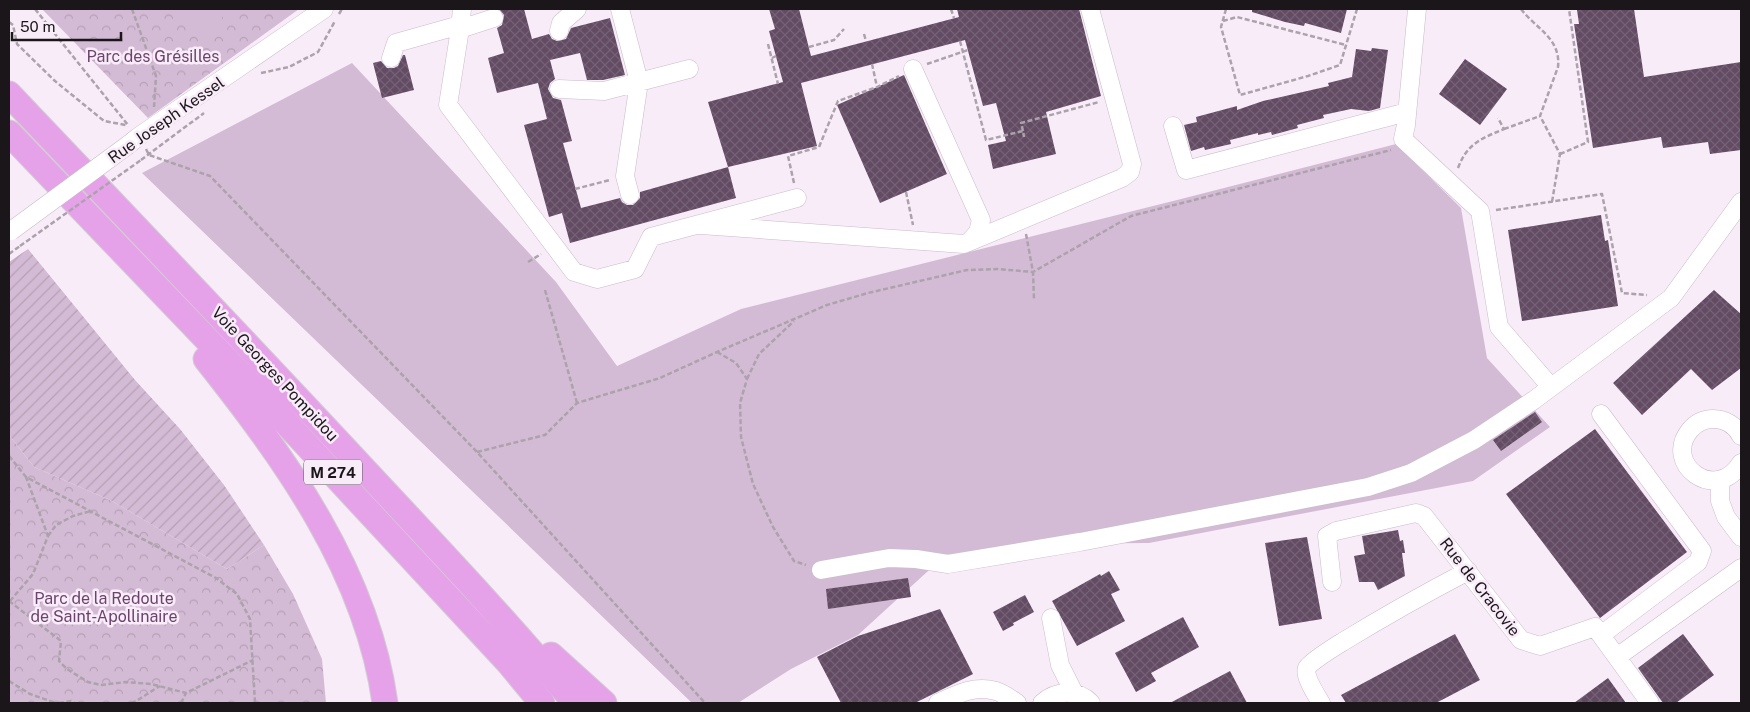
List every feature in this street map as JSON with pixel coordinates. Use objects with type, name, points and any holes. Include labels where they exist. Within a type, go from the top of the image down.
[{"type":"highway","name":"Voie Georges Pompidou","points":[[9,94],[477,590],[575,703]]},
{"type":"highway","name":"Voie Georges Pompidou","points":[[9,134],[264,399],[400,544],[508,662],[542,703]]},
{"type":"highway","points":[[117,247],[230,390],[282,461],[326,533],[351,584],[370,634],[382,680],[385,703]]},
{"type":"highway","points":[[477,590],[604,703]]},
{"type":"street","name":"Rue Joseph Kessel","points":[[10,232],[139,137],[324,9]]},
{"type":"street","points":[[559,31],[561,23],[577,9]]},
{"type":"street","points":[[620,9],[639,82],[625,176],[630,195]]},
{"type":"street","points":[[701,225],[964,244],[1122,178],[1130,172],[1132,164],[1090,9]]},
{"type":"street","points":[[1417,9],[1404,139],[1480,211],[1499,327],[1551,387]]},
{"type":"street","points":[[391,58],[396,42],[461,21],[494,18]]},
{"type":"street","points":[[461,21],[448,105],[574,272],[597,279],[635,269],[651,237],[798,198]]},
{"type":"street","points":[[558,89],[604,91],[688,69]]},
{"type":"street","points":[[913,69],[981,220],[978,232],[970,241]]},
{"type":"street","points":[[1173,126],[1186,170],[1407,112]]},
{"type":"street","points":[[820,570],[889,558],[916,559],[948,564],[1080,542],[1368,486],[1411,473],[1474,440],[1534,400],[1671,298],[1741,202]]},
{"type":"street","points":[[981,220],[1006,227]]},
{"type":"street","points":[[1601,414],[1702,551],[1698,562],[1601,636],[1650,703]]},
{"type":"street","points":[[1741,436],[1739,431],[1731,424],[1722,420],[1712,418],[1702,421],[1693,426],[1687,434],[1682,454],[1688,468],[1700,478],[1710,480],[1720,480],[1729,476],[1737,470],[1741,463]]},
{"type":"street","points":[[1720,480],[1720,501],[1726,517],[1741,537]]},
{"type":"street","name":"Rue de Cracovie","points":[[1332,582],[1326,536],[1336,531],[1416,512],[1424,516],[1521,640],[1540,646],[1595,627],[1601,636]]},
{"type":"street","points":[[1617,658],[1741,568]]},
{"type":"street","points":[[1321,703],[1306,672],[1308,667],[1330,650],[1398,608],[1468,571]]},
{"type":"street","points":[[1051,618],[1060,666],[1074,693]]},
{"type":"street","points":[[938,703],[962,692],[979,689],[998,691],[1017,703]]},
{"type":"street","points":[[1042,703],[1048,697],[1062,692],[1074,693],[1086,698],[1091,703]]},
{"type":"path","points":[[9,22],[13,25],[17,44],[55,81],[104,121],[129,126],[35,9]]},
{"type":"path","points":[[951,9],[954,18]]},
{"type":"path","points":[[1226,9],[1221,27],[1240,95],[1340,65],[1357,9]]},
{"type":"path","points":[[1521,9],[1554,42],[1559,59],[1558,67],[1540,116],[1560,154],[1552,202]]},
{"type":"path","points":[[1560,154],[1588,142],[1569,9]]},
{"type":"path","points":[[134,10],[156,76],[139,137],[149,155],[210,176],[477,452],[704,703]]},
{"type":"path","points":[[1223,21],[1238,16],[1346,45]]},
{"type":"path","points":[[253,74],[289,68],[318,52],[332,28]]},
{"type":"path","points":[[809,47],[834,40],[844,29]]},
{"type":"path","points":[[864,34],[866,41]]},
{"type":"path","points":[[960,41],[986,140],[1023,131]]},
{"type":"path","points":[[768,44],[778,84]]},
{"type":"path","points":[[798,198],[788,156],[819,147],[838,101],[877,87],[913,69],[968,50]]},
{"type":"path","points":[[772,58],[776,56]]},
{"type":"path","points":[[872,64],[877,87]]},
{"type":"path","points":[[1024,136],[1021,123],[1114,98]]},
{"type":"path","points":[[9,254],[149,155],[204,112]]},
{"type":"path","points":[[1451,184],[1462,155],[1474,142],[1504,128],[1540,116]]},
{"type":"path","points":[[1498,118],[1504,128]]},
{"type":"path","points":[[477,452],[545,434],[577,403],[660,378],[827,305],[967,270],[998,268],[1033,272],[1131,216],[1397,148],[1406,141]]},
{"type":"path","points":[[575,189],[625,176]]},
{"type":"path","points":[[906,192],[916,241]]},
{"type":"path","points":[[1480,211],[1504,210],[1602,194],[1622,293],[1671,298]]},
{"type":"path","points":[[1006,227],[1020,228],[1026,234],[1033,272],[1034,299]]},
{"type":"path","points":[[545,290],[577,403]]},
{"type":"path","points":[[797,319],[758,354],[747,379],[740,402],[741,437],[753,484],[773,527],[794,561],[820,570]]},
{"type":"path","points":[[717,352],[736,363],[747,379]]},
{"type":"path","points":[[9,456],[26,477],[48,536]]},
{"type":"path","points":[[26,477],[216,578],[237,594],[250,619],[255,703]]},
{"type":"path","points":[[91,511],[73,516],[56,524],[48,536],[33,574],[9,600],[61,641],[59,661],[67,669],[88,682],[101,685],[126,682],[161,686],[186,693]]},
{"type":"path","points":[[181,703],[186,693],[253,660]]},
{"type":"path","points":[[9,681],[30,694],[57,703],[75,703]]},
{"type":"path","points":[[131,703],[146,697],[152,690],[161,686]]},
{"type":"green space","name":"Parc des Grésilles","points":[[42,9],[299,9],[148,118]]},
{"type":"green space","points":[[192,9],[227,9],[209,40],[183,25]]},
{"type":"green space","points":[[352,63],[556,282],[617,366],[741,309],[1396,144],[1461,208],[1487,358],[1550,427],[1473,481],[1149,543],[1029,544],[939,561],[858,635],[791,669],[738,703],[692,703],[142,173]]},
{"type":"green space","points":[[28,249],[135,380],[180,429],[224,485],[264,545],[227,569],[112,501],[34,467],[9,435],[9,262]]},
{"type":"green space","name":"Parc de la Redoute de Saint-Apollinaire","points":[[9,435],[34,467],[112,501],[227,569],[264,545],[293,594],[322,659],[326,703],[9,703]]},
{"type":"building","points":[[499,9],[524,9],[532,39],[549,34],[552,39],[557,41],[566,39],[571,28],[610,18],[625,75],[603,80],[587,80],[580,53],[550,60],[555,79],[550,83],[548,89],[553,98],[561,100],[572,141],[563,143],[581,208],[620,198],[627,205],[633,205],[640,198],[640,192],[728,167],[736,198],[570,243],[562,213],[549,217],[524,125],[547,119],[538,83],[497,93],[488,58],[504,53],[497,28],[502,25],[504,15]]},
{"type":"building","points":[[769,9],[799,9],[811,56],[959,17],[957,9],[1079,9],[1101,96],[1046,112],[1056,154],[993,169],[988,145],[1006,141],[996,103],[983,106],[965,40],[801,83],[817,146],[728,167],[708,102],[783,82],[769,31],[775,29]]},
{"type":"building","points":[[1252,9],[1347,9],[1341,33],[1305,23],[1304,26],[1285,22],[1252,12]]},
{"type":"building","points":[[1634,9],[1644,77],[1741,62],[1741,150],[1710,154],[1708,142],[1663,148],[1661,137],[1593,148],[1574,24],[1579,24],[1577,10]]},
{"type":"building","points":[[1372,48],[1388,50],[1380,108],[1369,111],[1351,109],[1323,115],[1324,118],[1297,125],[1298,128],[1272,135],[1271,132],[1258,135],[1258,133],[1230,140],[1231,144],[1205,150],[1204,147],[1191,151],[1184,125],[1197,122],[1196,117],[1237,106],[1237,110],[1263,101],[1329,86],[1328,83],[1352,77],[1356,49],[1371,51]]},
{"type":"building","points":[[403,55],[405,55],[414,90],[382,98],[373,63],[381,61],[387,68],[394,68],[398,66]]},
{"type":"building","points":[[1465,59],[1507,89],[1480,125],[1439,94]]},
{"type":"building","points":[[904,75],[947,174],[880,203],[837,105]]},
{"type":"building","points":[[1601,215],[1605,241],[1608,240],[1618,306],[1522,321],[1508,230]]},
{"type":"building","points":[[1714,290],[1741,314],[1741,368],[1712,390],[1691,369],[1642,415],[1613,383]]},
{"type":"building","points":[[1535,412],[1542,422],[1501,451],[1493,440]]},
{"type":"building","points":[[1595,429],[1687,552],[1600,618],[1506,494]]},
{"type":"building","points":[[1398,530],[1400,541],[1403,540],[1405,553],[1402,553],[1405,576],[1378,590],[1374,582],[1359,582],[1354,556],[1365,554],[1362,536]]},
{"type":"building","points":[[1307,537],[1322,619],[1279,626],[1265,543]]},
{"type":"building","points":[[1109,571],[1120,590],[1111,594],[1125,621],[1077,646],[1052,601],[1100,574],[1101,576]]},
{"type":"building","points":[[908,578],[911,597],[828,609],[826,589]]},
{"type":"building","points":[[1025,595],[1034,612],[1013,623],[1014,625],[1003,631],[993,612]]},
{"type":"building","points":[[940,609],[973,674],[915,703],[841,703],[817,657],[858,636]]},
{"type":"building","points":[[1183,617],[1199,647],[1151,673],[1156,681],[1136,692],[1115,653]]},
{"type":"building","points":[[1455,634],[1480,680],[1436,703],[1346,703],[1341,695]]},
{"type":"building","points":[[1683,634],[1714,675],[1676,703],[1663,703],[1638,668]]},
{"type":"building","points":[[1230,671],[1247,703],[1170,703]]},
{"type":"building","points":[[1608,678],[1626,703],[1574,703]]}]
